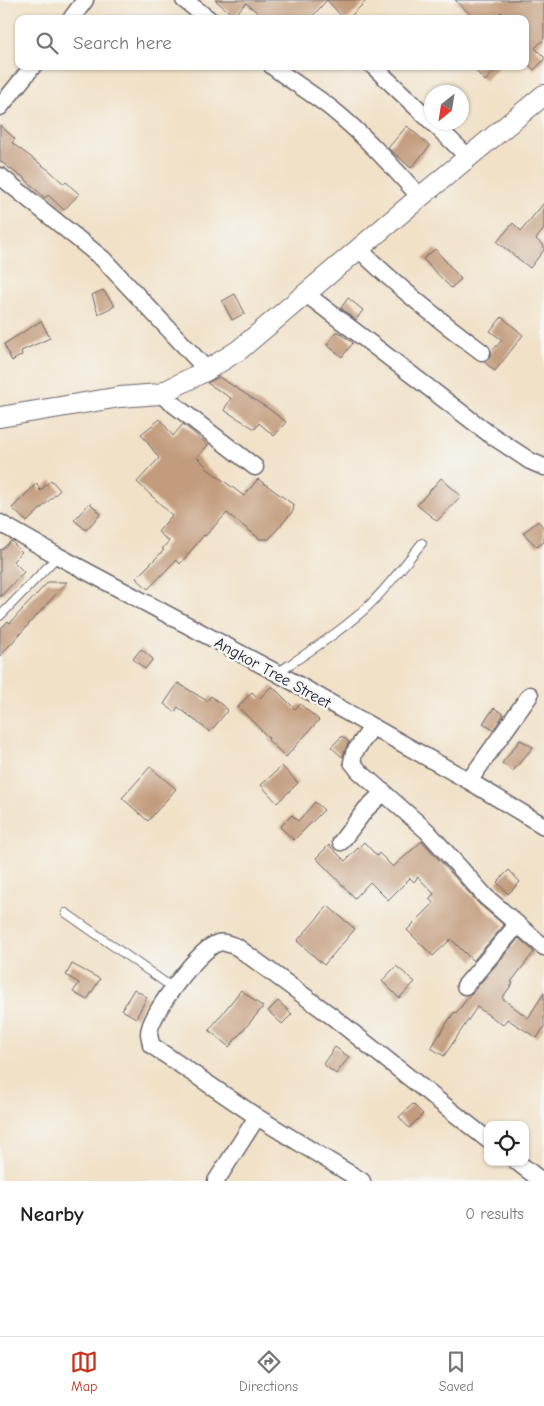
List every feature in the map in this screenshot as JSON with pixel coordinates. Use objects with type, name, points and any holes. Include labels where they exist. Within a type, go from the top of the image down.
[{"type":"street","points":[[73,15],[86,0]]},
{"type":"street","points":[[184,0],[204,15]]},
{"type":"street","points":[[0,107],[30,70]]},
{"type":"street","points":[[277,70],[295,85],[330,108],[367,140],[420,197]]},
{"type":"street","points":[[377,70],[424,114]]},
{"type":"street","points":[[0,417],[120,397],[160,394],[207,370],[239,350],[544,95]]},
{"type":"street","points":[[440,130],[468,157]]},
{"type":"street","points":[[0,176],[103,259],[207,370]]},
{"type":"street","points":[[359,249],[389,279],[420,305],[482,352]]},
{"type":"street","points":[[306,294],[488,433],[530,461],[544,467]]},
{"type":"street","points":[[160,394],[255,467]]},
{"type":"street","name":"Angkor Tree Street","points":[[0,523],[58,556],[277,672],[469,781],[544,826]]},
{"type":"street","points":[[469,781],[530,695]]},
{"type":"street","points":[[372,726],[354,753],[352,762],[427,831],[486,897],[544,947]]},
{"type":"street","points":[[341,842],[366,809],[384,792]]},
{"type":"street","points":[[465,986],[517,925]]},
{"type":"street","points":[[362,1181],[257,1117],[151,1045],[149,1032],[157,1014],[173,988],[208,947],[220,942],[237,947],[334,1017],[484,1137]]},
{"type":"street","points":[[216,1181],[257,1117]]},
{"type":"street","points":[[521,1166],[542,1181]]},
{"type":"lane","points":[[277,672],[327,640],[364,609],[389,584],[422,542]]},
{"type":"lane","points":[[0,616],[58,556]]},
{"type":"lane","points":[[66,913],[173,988]]},
{"type":"building","points":[[215,0],[327,0],[314,15],[260,15],[246,3],[233,15]]},
{"type":"building","points":[[327,0],[367,0],[352,15],[340,15]]},
{"type":"building","points":[[455,0],[544,0],[544,39],[535,48],[544,57],[544,60],[534,70],[529,65],[529,15],[504,15],[501,12],[499,15],[471,15]]},
{"type":"building","points":[[475,70],[496,70],[485,81]]},
{"type":"building","points":[[0,125],[15,139],[12,143],[50,171],[64,184],[66,182],[79,194],[64,210],[48,195],[45,198],[21,175],[0,161]]},
{"type":"building","points":[[407,126],[430,146],[411,168],[388,148]]},
{"type":"building","points":[[544,203],[544,229],[536,239],[544,246],[544,250],[530,268],[497,242],[513,223],[521,231]]},
{"type":"building","points":[[435,249],[461,279],[451,288],[423,259]]},
{"type":"building","points":[[103,290],[115,306],[98,314],[92,295]]},
{"type":"building","points":[[235,294],[245,313],[232,320],[222,301]]},
{"type":"building","points":[[348,298],[363,310],[356,320],[341,308]]},
{"type":"building","points":[[502,317],[523,335],[495,371],[484,362],[490,358],[492,351],[502,340],[490,331]]},
{"type":"building","points":[[41,321],[50,338],[21,351],[22,355],[12,361],[4,344]]},
{"type":"building","points":[[337,331],[353,343],[342,357],[327,345]]},
{"type":"building","points":[[219,377],[286,422],[274,436],[259,423],[255,429],[224,410],[231,398],[207,383]]},
{"type":"building","points":[[160,419],[173,436],[183,424],[208,445],[197,457],[205,467],[244,496],[258,479],[294,505],[293,511],[269,539],[260,539],[227,513],[204,535],[180,564],[176,560],[148,589],[136,578],[164,550],[162,549],[169,541],[158,532],[172,515],[137,482],[159,458],[141,434]]},
{"type":"building","points":[[441,478],[461,496],[437,521],[417,505]]},
{"type":"building","points":[[51,480],[60,490],[27,522],[12,508],[37,483],[40,491]]},
{"type":"building","points":[[90,503],[101,514],[86,530],[74,520]]},
{"type":"building","points":[[538,521],[544,528],[544,542],[537,547],[523,533]]},
{"type":"building","points":[[11,541],[22,552],[13,561],[24,572],[0,597],[0,549]]},
{"type":"building","points":[[48,582],[67,582],[0,656],[0,629],[8,621],[10,623]]},
{"type":"building","points":[[141,649],[153,659],[145,669],[133,659]]},
{"type":"building","points":[[178,683],[207,701],[211,696],[228,710],[210,732],[178,707],[175,712],[164,704]]},
{"type":"building","points":[[272,686],[295,709],[300,704],[319,720],[286,757],[238,707],[252,692],[259,699]]},
{"type":"building","points":[[494,708],[504,714],[493,730],[483,723]]},
{"type":"building","points":[[342,736],[349,742],[342,757],[331,747]]},
{"type":"building","points":[[520,740],[533,747],[513,771],[502,763]]},
{"type":"building","points":[[282,766],[298,783],[277,803],[261,785]]},
{"type":"building","points":[[150,767],[176,789],[148,821],[122,798]]},
{"type":"building","points":[[315,802],[324,810],[294,840],[280,827],[292,815],[298,821]]},
{"type":"building","points":[[422,841],[479,904],[504,925],[473,961],[451,939],[433,956],[407,930],[434,903],[429,899],[434,894],[418,877],[414,882],[410,878],[388,900],[370,882],[355,898],[316,858],[329,845],[345,861],[364,842],[377,856],[379,853],[393,867]]},
{"type":"building","points":[[509,870],[520,882],[508,894],[497,882]]},
{"type":"building","points":[[328,906],[355,929],[324,965],[297,941]]},
{"type":"building","points":[[519,938],[534,952],[511,982],[513,983],[502,998],[528,1018],[544,993],[544,1027],[537,1038],[507,1019],[503,1025],[477,1007],[444,1056],[431,1048],[454,1012],[456,1013]]},
{"type":"building","points":[[72,964],[100,979],[87,1000],[73,992],[79,983],[66,975]]},
{"type":"building","points":[[396,966],[415,982],[399,998],[382,981]]},
{"type":"building","points":[[134,989],[147,997],[136,1018],[122,1010]]},
{"type":"building","points":[[241,990],[263,1007],[229,1047],[209,1030]]},
{"type":"building","points":[[278,1001],[292,1014],[282,1024],[268,1011]]},
{"type":"building","points":[[335,1047],[349,1057],[336,1074],[323,1064]]},
{"type":"building","points":[[413,1104],[423,1114],[409,1128],[399,1117]]}]
